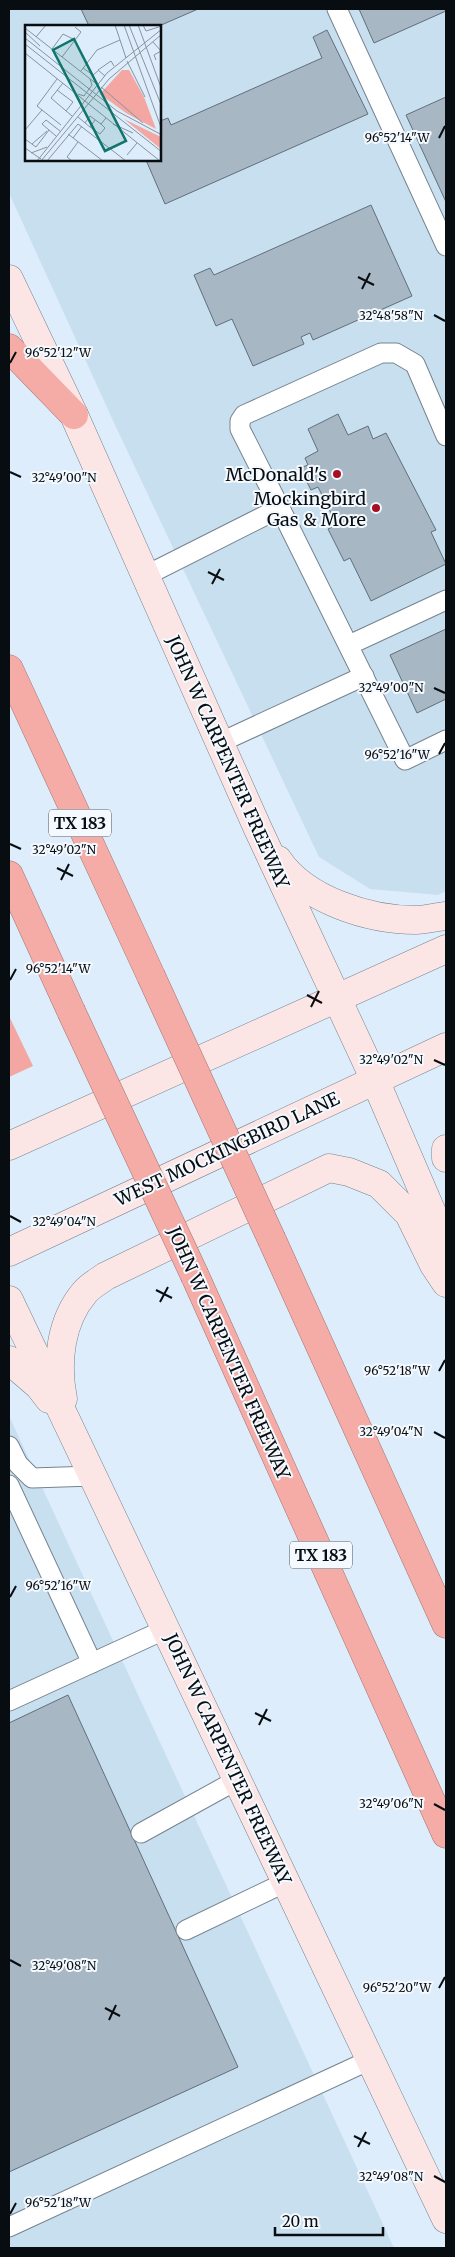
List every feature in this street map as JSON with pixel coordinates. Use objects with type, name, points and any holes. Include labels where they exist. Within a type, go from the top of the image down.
[{"type":"highway","points":[[9,348],[74,415]]},
{"type":"highway","name":"TX 183","points":[[9,669],[272,1240],[446,1624]]},
{"type":"highway","name":"JOHN W CARPENTER FREEWAY","points":[[9,875],[195,1276],[446,1834]]},
{"type":"main road","name":"JOHN W CARPENTER FREEWAY","points":[[9,279],[74,415],[258,829],[375,1080],[446,1245]]},
{"type":"main road","points":[[258,829],[286,872],[321,898],[368,913],[416,920],[446,916]]},
{"type":"main road","points":[[9,1146],[446,949]]},
{"type":"main road","name":"WEST MOCKINGBIRD LANE","points":[[9,1252],[446,1047]]},
{"type":"main road","points":[[446,1149],[446,1158]]},
{"type":"main road","points":[[68,1424],[59,1364],[63,1338],[72,1311],[85,1291],[106,1276],[329,1168],[349,1172],[379,1184],[409,1214],[434,1265],[446,1284]]},
{"type":"main road","name":"JOHN W CARPENTER FREEWAY","points":[[9,1300],[446,2219]]},
{"type":"main road","points":[[9,1360],[39,1386],[68,1424]]},
{"type":"lane","points":[[337,9],[446,246]]},
{"type":"lane","points":[[446,436],[416,364],[396,353],[381,353],[244,415],[240,421],[240,429],[405,760],[446,740]]},
{"type":"lane","points":[[145,576],[280,508]]},
{"type":"lane","points":[[349,645],[446,600]]},
{"type":"lane","points":[[220,743],[364,676]]},
{"type":"lane","points":[[9,1446],[18,1464],[32,1478],[93,1476]]},
{"type":"lane","points":[[9,1485],[92,1663]]},
{"type":"lane","points":[[9,1701],[166,1629]]},
{"type":"lane","points":[[141,1833],[237,1780]]},
{"type":"lane","points":[[186,1930],[286,1882]]},
{"type":"lane","points":[[9,2226],[370,2060]]},
{"type":"shaded area","points":[[9,9],[446,9],[446,891],[438,895],[370,889],[319,857],[116,427],[9,193]]},
{"type":"shaded area","points":[[9,1016],[33,1066],[9,1077]]},
{"type":"shaded area","points":[[10,1418],[394,2248],[9,2248]]},
{"type":"building","points":[[81,9],[198,9],[161,25],[89,25]]},
{"type":"building","points":[[359,9],[446,9],[446,11],[374,43]]},
{"type":"building","points":[[327,30],[368,114],[165,204],[146,161],[161,161],[161,121],[168,118],[171,125],[322,58],[313,37]]},
{"type":"building","points":[[446,97],[446,202],[406,115]]},
{"type":"building","points":[[371,205],[412,296],[313,340],[310,333],[301,337],[304,344],[253,366],[232,319],[216,326],[194,275],[210,268],[214,275]]},
{"type":"building","name":"Mockingbird Gas & More","points":[[338,414],[348,435],[368,426],[373,439],[386,433],[436,530],[431,532],[446,564],[371,601],[350,558],[344,561],[328,529],[337,525],[318,487],[311,490],[300,468],[308,465],[305,458],[318,451],[308,429]]},
{"type":"building","points":[[446,629],[446,699],[417,713],[390,655]]},
{"type":"building","points":[[68,1695],[238,2067],[9,2172],[9,1723]]},
{"type":"place","name":"McDonald's","points":[[337,474]]},
{"type":"place","name":"Mockingbird Gas & More","points":[[376,508]]}]
